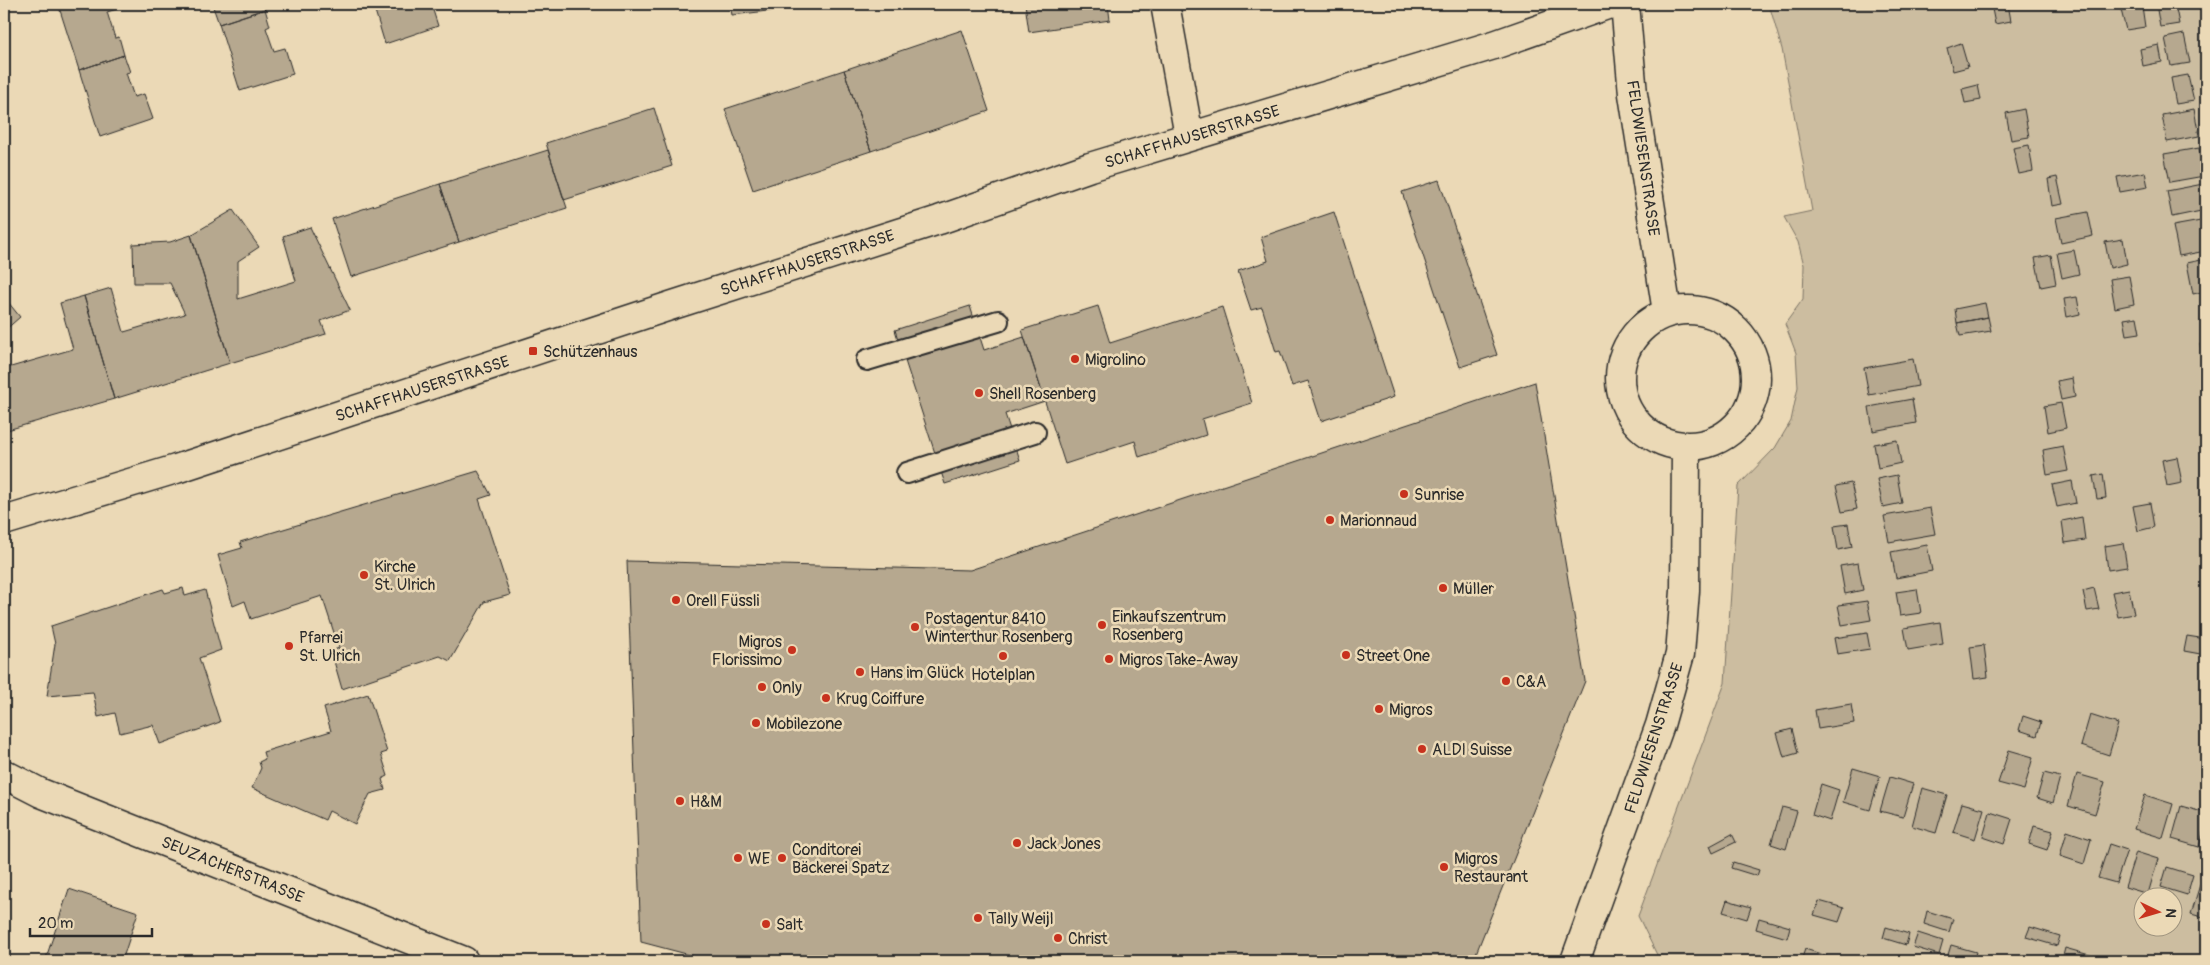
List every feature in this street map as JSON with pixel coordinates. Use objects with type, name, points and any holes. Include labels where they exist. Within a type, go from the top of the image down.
[{"type":"main road","points":[[1165,4],[1189,136]]},
{"type":"main road","name":"SCHAFFHAUSERSTRASSE","points":[[4,521],[176,469],[672,305],[939,220],[1017,191],[1189,136],[1494,45],[1610,4]]},
{"type":"main road","name":"FELDWIESENSTRASSE","points":[[1625,4],[1633,94],[1667,312]]},
{"type":"main road","points":[[1689,309],[1710,313],[1729,323],[1744,339],[1754,358],[1756,380],[1752,401],[1742,420],[1720,438],[1707,444],[1686,447],[1667,443],[1649,435],[1634,421],[1624,404],[1620,385],[1621,363],[1629,342],[1639,329],[1652,319],[1667,312],[1689,309]]},
{"type":"main road","name":"FELDWIESENSTRASSE","points":[[1575,961],[1660,725],[1680,654],[1685,591],[1686,447]]},
{"type":"main road","name":"SEUZACHERSTRASSE","points":[[4,774],[41,793],[464,961]]},
{"type":"lane","points":[[867,360],[998,321]]},
{"type":"lane","points":[[908,473],[1035,432]]},
{"type":"shaded area","points":[[1769,4],[2206,4],[2206,961],[1660,961],[1638,916],[1725,683],[1738,486],[1775,448],[1791,421],[1798,387],[1796,353],[1785,324],[1803,299],[1804,265],[1798,242],[1784,217],[1812,211],[1782,49]]},
{"type":"building","points":[[58,4],[115,4],[117,9],[107,12],[115,38],[119,37],[124,55],[79,70]]},
{"type":"building","points":[[212,4],[263,4],[265,9],[219,24]]},
{"type":"building","points":[[373,4],[431,4],[438,26],[385,44]]},
{"type":"building","points":[[730,4],[822,4],[822,5],[732,15]]},
{"type":"building","points":[[1025,4],[1108,4],[1110,20],[1029,32]]},
{"type":"building","points":[[1991,4],[2008,4],[2011,21],[1995,24]]},
{"type":"building","points":[[2156,4],[2175,4],[2179,24],[2160,27]]},
{"type":"building","points":[[2142,6],[2145,27],[2126,30],[2121,10]]},
{"type":"building","points":[[265,9],[270,26],[266,28],[274,51],[285,48],[293,74],[240,91],[219,24]]},
{"type":"building","points":[[962,30],[989,111],[871,151],[844,70]]},
{"type":"building","points":[[2184,34],[2190,63],[2171,66],[2165,38]]},
{"type":"building","points":[[1961,43],[1968,67],[1953,71],[1947,48]]},
{"type":"building","points":[[2159,45],[2162,62],[2143,66],[2140,49]]},
{"type":"building","points":[[124,55],[130,72],[126,73],[134,97],[144,94],[153,119],[100,137],[79,70]]},
{"type":"building","points":[[844,70],[871,151],[753,190],[725,109]]},
{"type":"building","points":[[2188,75],[2194,101],[2176,104],[2171,78]]},
{"type":"building","points":[[1978,85],[1981,100],[1965,103],[1962,89]]},
{"type":"building","points":[[654,108],[672,166],[564,200],[546,143]]},
{"type":"building","points":[[2024,109],[2029,137],[2011,140],[2006,113]]},
{"type":"building","points":[[2194,109],[2199,136],[2167,142],[2162,115]]},
{"type":"building","points":[[2029,145],[2033,171],[2019,174],[2013,148]]},
{"type":"building","points":[[2199,148],[2204,176],[2170,182],[2164,154]]},
{"type":"building","points":[[548,150],[567,208],[459,242],[440,184]]},
{"type":"building","points":[[2145,172],[2148,187],[2120,192],[2117,177]]},
{"type":"building","points":[[2057,177],[2063,204],[2052,206],[2048,179]]},
{"type":"building","points":[[1439,180],[1497,355],[1460,367],[1402,192]]},
{"type":"building","points":[[440,184],[459,242],[351,277],[332,219]]},
{"type":"building","points":[[2203,184],[2206,210],[2172,217],[2167,191]]},
{"type":"building","points":[[233,210],[259,247],[238,261],[238,299],[296,281],[283,236],[310,227],[350,310],[321,321],[326,334],[230,363],[191,235]]},
{"type":"building","points":[[1334,212],[1394,397],[1321,421],[1308,381],[1292,386],[1280,351],[1276,352],[1262,307],[1251,310],[1238,271],[1268,261],[1261,237]]},
{"type":"building","points":[[2088,212],[2093,236],[2061,243],[2056,218]]},
{"type":"building","points":[[2206,220],[2206,251],[2179,256],[2173,226]]},
{"type":"building","points":[[191,235],[230,363],[114,399],[84,296],[111,288],[124,332],[185,314],[170,283],[134,283],[133,244],[170,242]]},
{"type":"building","points":[[2123,239],[2127,264],[2110,268],[2105,242]]},
{"type":"building","points":[[2074,250],[2079,274],[2062,278],[2057,253]]},
{"type":"building","points":[[2051,255],[2056,284],[2041,287],[2035,258]]},
{"type":"building","points":[[2206,259],[2206,291],[2193,294],[2187,263]]},
{"type":"building","points":[[2129,276],[2134,304],[2115,308],[2110,279]]},
{"type":"building","points":[[84,296],[114,399],[4,431],[4,369],[73,349],[60,303]]},
{"type":"building","points":[[4,297],[20,317],[4,331]]},
{"type":"building","points":[[2077,297],[2080,314],[2067,317],[2064,299]]},
{"type":"building","points":[[1985,303],[1988,317],[1957,323],[1955,309]]},
{"type":"building","name":"Shell Rosenberg","points":[[970,306],[984,350],[1024,337],[1045,401],[1005,414],[1020,460],[945,484],[895,330]]},
{"type":"building","points":[[1098,306],[1110,343],[1222,307],[1252,403],[1202,419],[1206,435],[1139,457],[1135,441],[1065,464],[1022,330]]},
{"type":"building","points":[[1988,317],[1991,331],[1960,336],[1957,323]]},
{"type":"building","points":[[2137,317],[2140,333],[2127,335],[2124,319]]},
{"type":"building","points":[[2206,342],[2206,366],[2203,366],[2200,344]]},
{"type":"building","points":[[1913,359],[1918,386],[1869,395],[1864,368]]},
{"type":"building","points":[[2072,378],[2075,397],[2061,400],[2057,381]]},
{"type":"building","name":"Einkaufszentrum Rosenberg","points":[[1535,382],[1585,681],[1473,961],[713,961],[641,942],[627,561],[970,570]]},
{"type":"building","points":[[1912,399],[1916,423],[1873,431],[1869,407]]},
{"type":"building","points":[[2061,403],[2066,428],[2048,432],[2044,406]]},
{"type":"building","points":[[1897,440],[1901,463],[1878,468],[1874,444]]},
{"type":"building","points":[[2063,446],[2068,471],[2047,475],[2043,450]]},
{"type":"building","points":[[2177,457],[2182,483],[2167,486],[2162,460]]},
{"type":"building","name":"Kirche St. Ulrich","points":[[478,471],[491,495],[479,499],[510,595],[484,602],[450,661],[440,656],[342,689],[331,651],[339,648],[322,596],[251,619],[245,601],[233,606],[218,555],[242,548],[240,542]]},
{"type":"building","points":[[2103,474],[2106,498],[2097,499],[2093,476]]},
{"type":"building","points":[[1897,475],[1902,503],[1883,507],[1877,479]]},
{"type":"building","points":[[2072,481],[2076,503],[2057,507],[2052,485]]},
{"type":"building","points":[[1851,483],[1857,509],[1842,512],[1836,486]]},
{"type":"building","points":[[2150,503],[2154,527],[2138,531],[2133,506]]},
{"type":"building","points":[[1930,508],[1935,534],[1889,542],[1884,516]]},
{"type":"building","points":[[2082,517],[2085,540],[2065,543],[2062,521]]},
{"type":"building","points":[[1848,524],[1852,547],[1838,550],[1834,526]]},
{"type":"building","points":[[2123,543],[2127,567],[2108,570],[2105,546]]},
{"type":"building","points":[[1927,545],[1932,571],[1896,578],[1891,552]]},
{"type":"building","points":[[1858,563],[1863,590],[1845,594],[1840,566]]},
{"type":"building","points":[[183,588],[185,596],[205,590],[221,650],[199,658],[220,722],[160,744],[153,725],[120,733],[115,713],[98,717],[93,692],[47,696],[55,644],[51,626],[163,589],[165,593]]},
{"type":"building","points":[[2094,588],[2099,609],[2087,611],[2083,591]]},
{"type":"building","points":[[1917,589],[1921,613],[1900,616],[1896,592]]},
{"type":"building","points":[[2129,589],[2134,614],[2118,617],[2112,592]]},
{"type":"building","points":[[1867,601],[1871,620],[1842,625],[1838,605]]},
{"type":"building","points":[[1940,622],[1943,644],[1908,650],[1904,628]]},
{"type":"building","points":[[1867,633],[1870,649],[1837,654],[1834,638]]},
{"type":"building","points":[[2187,636],[2206,639],[2206,655],[2184,651]]},
{"type":"building","points":[[1984,645],[1988,677],[1974,679],[1970,647]]},
{"type":"building","points":[[368,694],[387,752],[381,754],[388,776],[382,779],[385,790],[370,794],[355,824],[329,811],[325,820],[252,788],[261,768],[259,762],[265,759],[263,752],[331,731],[324,708]]},
{"type":"building","points":[[1851,704],[1854,723],[1818,729],[1815,710]]},
{"type":"building","points":[[2090,715],[2118,724],[2109,755],[2081,746]]},
{"type":"building","points":[[2023,716],[2041,722],[2037,736],[2019,730]]},
{"type":"building","points":[[1792,729],[1798,753],[1784,757],[1777,733]]},
{"type":"building","points":[[2009,750],[2033,757],[2024,790],[1998,783]]},
{"type":"building","points":[[1853,768],[1880,776],[1870,810],[1843,802]]},
{"type":"building","points":[[2044,773],[2060,777],[2053,803],[2037,798]]},
{"type":"building","points":[[2077,774],[2105,782],[2095,814],[2068,806]]},
{"type":"building","points":[[1890,777],[1913,784],[1903,817],[1880,811]]},
{"type":"building","points":[[1821,784],[1839,790],[1830,821],[1812,815]]},
{"type":"building","points":[[1922,788],[1947,795],[1936,833],[1912,826]]},
{"type":"building","points":[[2145,795],[2173,804],[2163,838],[2134,829]]},
{"type":"building","points":[[1962,803],[1984,809],[1975,839],[1953,832]]},
{"type":"building","points":[[2181,806],[2206,813],[2206,823],[2199,847],[2172,839]]},
{"type":"building","points":[[1782,807],[1797,811],[1786,849],[1771,844]]},
{"type":"building","points":[[1990,812],[2012,819],[2004,844],[1983,837]]},
{"type":"building","points":[[2034,826],[2053,831],[2047,850],[2029,844]]},
{"type":"building","points":[[2067,831],[2091,839],[2084,864],[2060,856]]},
{"type":"building","points":[[1732,834],[1736,842],[1713,853],[1710,846]]},
{"type":"building","points":[[2109,844],[2127,850],[2116,883],[2098,878]]},
{"type":"building","points":[[2136,852],[2158,859],[2150,888],[2132,889],[2125,887]]},
{"type":"building","points":[[1733,862],[1759,870],[1757,876],[1731,868]]},
{"type":"building","points":[[2167,867],[2193,875],[2187,895],[2182,893],[2182,888],[2161,887]]},
{"type":"building","points":[[2202,878],[2206,880],[2206,918],[2191,914]]},
{"type":"building","points":[[69,889],[138,912],[122,961],[45,961]]},
{"type":"building","points":[[1727,900],[1751,907],[1747,919],[1723,912]]},
{"type":"building","points":[[1819,901],[1844,908],[1839,922],[1814,915]]},
{"type":"building","points":[[1927,911],[1953,919],[1949,932],[1924,924]]},
{"type":"building","points":[[1759,918],[1790,927],[1787,938],[1756,929]]},
{"type":"building","points":[[1886,927],[1909,934],[1906,945],[1883,938]]},
{"type":"building","points":[[2030,927],[2060,936],[2057,946],[2026,937]]},
{"type":"building","points":[[1918,933],[1943,941],[1939,955],[1913,947]]},
{"type":"building","points":[[1951,945],[1976,952],[1973,961],[1959,961],[1947,958]]},
{"type":"building","points":[[2065,948],[2093,956],[2092,961],[2080,961],[2063,956]]},
{"type":"building","points":[[1805,949],[1827,956],[1826,961],[1812,961],[1802,958]]},
{"type":"place","name":"Schützenhaus","points":[[533,351]]},
{"type":"place","name":"Migrolino","points":[[1075,359]]},
{"type":"place","name":"Shell Rosenberg","points":[[979,393]]},
{"type":"place","name":"Sunrise","points":[[1404,494]]},
{"type":"place","name":"Marionnaud","points":[[1330,520]]},
{"type":"place","name":"Kirche St. Ulrich","points":[[364,575]]},
{"type":"place","name":"Müller","points":[[1443,588]]},
{"type":"place","name":"Orell Füssli","points":[[676,600]]},
{"type":"place","name":"Einkaufszentrum Rosenberg","points":[[1102,625]]},
{"type":"place","name":"Postagentur 8410 Winterthur Rosenberg","points":[[915,627]]},
{"type":"place","name":"Pfarrei St. Ulrich","points":[[289,646]]},
{"type":"place","name":"Migros Florissimo","points":[[792,650]]},
{"type":"place","name":"Street One","points":[[1346,655]]},
{"type":"place","name":"Hotelplan","points":[[1003,656]]},
{"type":"place","name":"Migros Take-Away","points":[[1109,659]]},
{"type":"place","name":"Hans im Glück","points":[[860,672]]},
{"type":"place","name":"C&A","points":[[1506,681]]},
{"type":"place","name":"Only","points":[[762,687]]},
{"type":"place","name":"Krug Coiffure","points":[[826,698]]},
{"type":"place","name":"Migros","points":[[1379,709]]},
{"type":"place","name":"Mobilezone","points":[[756,723]]},
{"type":"place","name":"ALDI Suisse","points":[[1422,749]]},
{"type":"place","name":"H&M","points":[[680,801]]},
{"type":"place","name":"Jack Jones","points":[[1017,843]]},
{"type":"place","name":"WE","points":[[738,858]]},
{"type":"place","name":"Conditorei Bäckerei Spatz","points":[[782,858]]},
{"type":"place","name":"Migros Restaurant","points":[[1444,867]]},
{"type":"place","name":"Tally Weijl","points":[[978,918]]},
{"type":"place","name":"Salt","points":[[766,924]]},
{"type":"place","name":"Christ","points":[[1058,938]]}]
